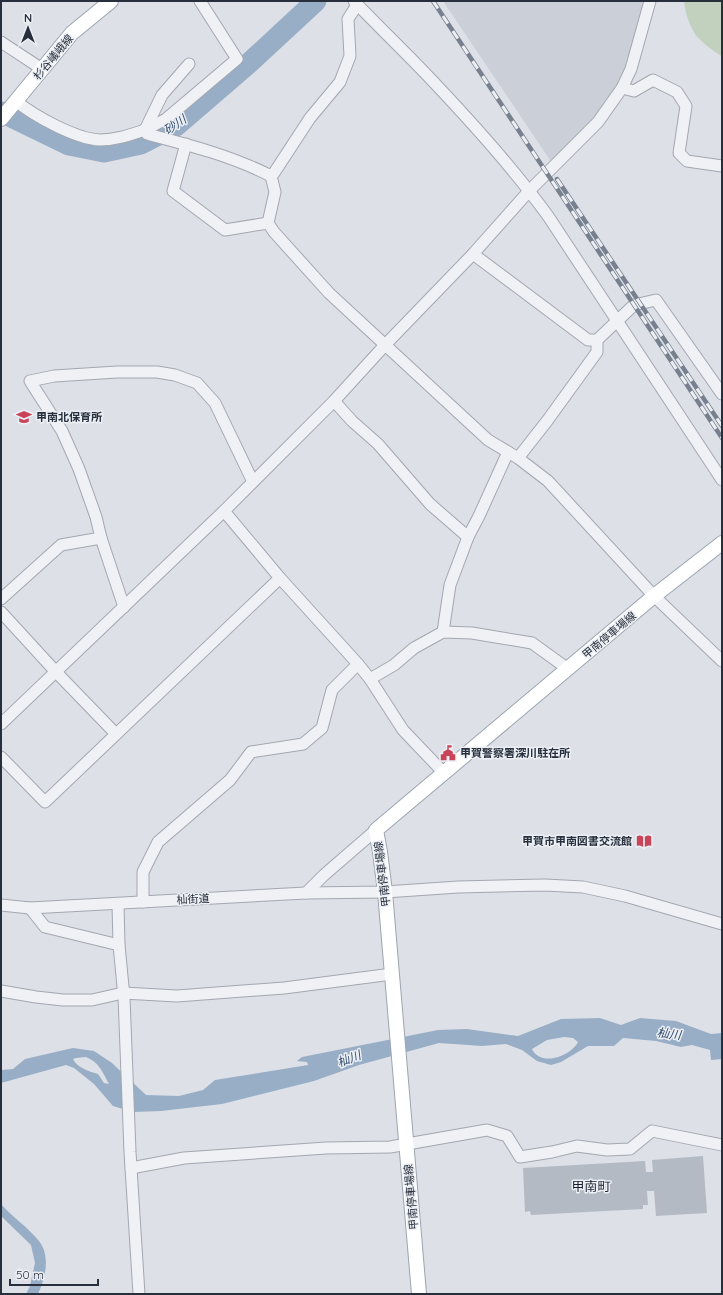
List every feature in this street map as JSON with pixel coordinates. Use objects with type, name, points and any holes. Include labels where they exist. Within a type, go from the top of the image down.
[{"type":"main road","name":"杉谷嶬峨線","points":[[1,119],[72,33],[111,1]]},
{"type":"main road","name":"甲南停車場線","points":[[419,1294],[385,892],[376,830],[654,596],[722,543]]},
{"type":"street","points":[[13,104],[26,109],[60,127],[90,139],[112,139],[146,132],[166,119],[237,58],[200,1]]},
{"type":"street","points":[[1,724],[224,511],[334,401],[385,345],[473,254],[529,190],[598,122],[622,88],[631,69],[650,1]]},
{"type":"street","points":[[271,176],[310,118],[340,82],[350,56],[348,19],[355,3],[430,79],[478,131],[529,190],[548,216],[722,480]]},
{"type":"street","points":[[1,42],[42,69]]},
{"type":"street","points":[[146,132],[162,95],[189,64]]},
{"type":"street","points":[[622,88],[634,91],[653,80],[677,92],[686,106],[678,153],[687,161],[722,166]]},
{"type":"street","points":[[146,132],[202,149],[271,176],[275,192],[268,222],[274,232],[329,293],[488,440],[513,455],[548,481],[654,596],[722,661]]},
{"type":"street","points":[[186,144],[173,192],[225,230],[268,222]]},
{"type":"street","points":[[473,254],[588,340],[598,340]]},
{"type":"street","points":[[443,632],[450,586],[468,537],[513,455],[547,421],[597,352],[598,340],[634,305],[656,300],[722,394]]},
{"type":"street","points":[[124,607],[101,538],[96,517],[79,469],[62,431],[30,381],[54,376],[118,372],[157,372],[175,375],[197,383],[215,403],[253,482]]},
{"type":"street","points":[[334,401],[352,421],[378,444],[430,504],[468,537]]},
{"type":"street","points":[[224,511],[280,578],[358,664],[370,679],[403,730],[444,773]]},
{"type":"street","points":[[1,599],[61,545],[101,538]]},
{"type":"street","points":[[1,758],[45,802],[280,578]]},
{"type":"street","points":[[1,612],[116,734]]},
{"type":"street","points":[[370,679],[394,665],[414,648],[443,632],[472,633],[532,643],[568,669]]},
{"type":"street","points":[[143,902],[143,872],[158,842],[230,780],[251,752],[303,744],[322,728],[332,690],[358,664]]},
{"type":"street","points":[[306,893],[324,875],[376,830]]},
{"type":"street","name":"杣街道","points":[[1,905],[30,908],[306,893],[385,892],[458,887],[545,885],[583,887],[625,896],[722,924]]},
{"type":"street","points":[[118,904],[138,1294]]},
{"type":"street","points":[[30,908],[45,927],[119,945]]},
{"type":"street","points":[[1,991],[36,998],[92,1000],[123,995],[177,996],[392,979]]},
{"type":"street","points":[[131,1168],[184,1158],[326,1148],[390,1147],[406,1137],[487,1130],[507,1136],[520,1157],[577,1146],[607,1150],[630,1149],[652,1131],[722,1145]]},
{"type":"shaded area","points":[[443,1],[645,1],[626,71],[607,107],[552,163]]},
{"type":"green space","points":[[684,1],[722,1],[722,56],[707,46],[695,34],[685,9]]},
{"type":"water","name":"杣川","points":[[600,1018],[621,1025],[640,1018],[676,1021],[711,1034],[722,1033],[722,1059],[711,1060],[710,1050],[692,1045],[681,1047],[656,1041],[623,1038],[614,1046],[588,1046],[561,1062],[551,1065],[537,1061],[522,1050],[506,1044],[482,1046],[439,1043],[359,1065],[314,1081],[222,1104],[161,1111],[133,1112],[113,1106],[94,1084],[74,1068],[66,1065],[1,1083],[1,1070],[13,1069],[25,1059],[73,1048],[94,1051],[112,1063],[146,1095],[179,1096],[203,1090],[215,1080],[308,1065],[307,1062],[297,1061],[302,1057],[438,1030],[467,1029],[518,1036],[561,1019]],"holes":[[[564,1037],[573,1038],[578,1042],[570,1051],[556,1058],[542,1058],[536,1055],[532,1049],[547,1040]],[[86,1057],[94,1062],[103,1072],[109,1084],[104,1083],[98,1074],[80,1067],[73,1059]]]},
{"type":"water","points":[[1,1204],[35,1236],[43,1247],[46,1268],[43,1282],[38,1294],[26,1294],[30,1286],[35,1263],[31,1245],[1,1216]]},
{"type":"building","points":[[703,1156],[707,1213],[656,1216],[654,1191],[647,1191],[648,1205],[643,1205],[643,1209],[531,1215],[530,1211],[525,1212],[523,1168],[645,1161],[646,1172],[653,1172],[652,1160]]},
{"type":"waterway","name":"砂川","points":[[1,112],[69,145],[104,152],[141,144],[176,126],[248,64],[316,1]]},
{"type":"railway","points":[[433,1],[722,438]]},
{"type":"railway","points":[[557,179],[722,426]]},
{"type":"place","name":"甲南北保育所","points":[[24,417]]},
{"type":"place","name":"甲賀警察署深川駐在所","points":[[448,753]]},
{"type":"place","name":"甲賀市甲南図書交流館","points":[[644,841]]},
{"type":"district","name":"甲南町","points":[[591,1186]]}]
